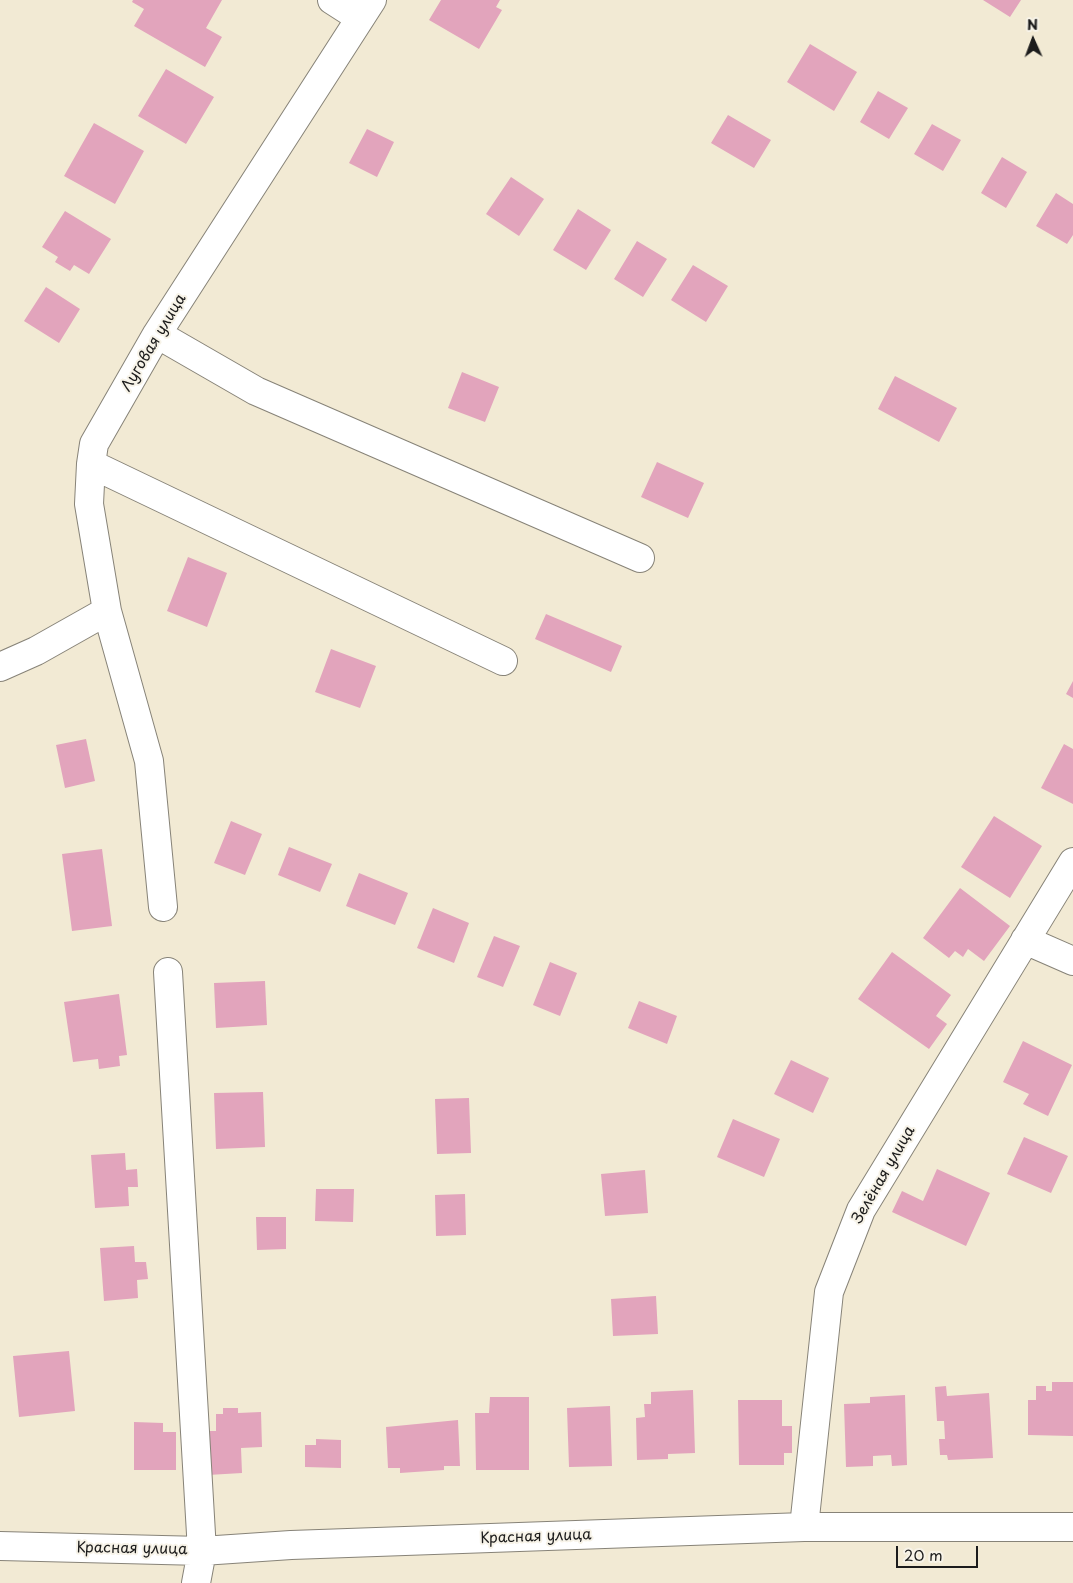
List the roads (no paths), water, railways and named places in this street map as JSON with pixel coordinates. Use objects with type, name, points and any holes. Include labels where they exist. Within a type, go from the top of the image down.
[{"type":"street","points":[[332,0],[366,9]]},
{"type":"street","name":"Луговая улица","points":[[164,907],[149,761],[107,611],[90,504],[91,464],[94,444],[157,334],[366,9]]},
{"type":"street","points":[[157,334],[256,391],[640,558]]},
{"type":"street","points":[[91,464],[503,660]]},
{"type":"street","points":[[0,667],[36,651],[107,611]]},
{"type":"street","name":"Зелёная улица","points":[[804,1527],[829,1292],[861,1210],[1073,862]]},
{"type":"street","points":[[1026,940],[1073,961]]},
{"type":"street","points":[[168,972],[202,1551],[196,1583]]},
{"type":"street","name":"Красная улица","points":[[0,1546],[202,1551],[291,1545],[804,1527],[1073,1527]]}]
